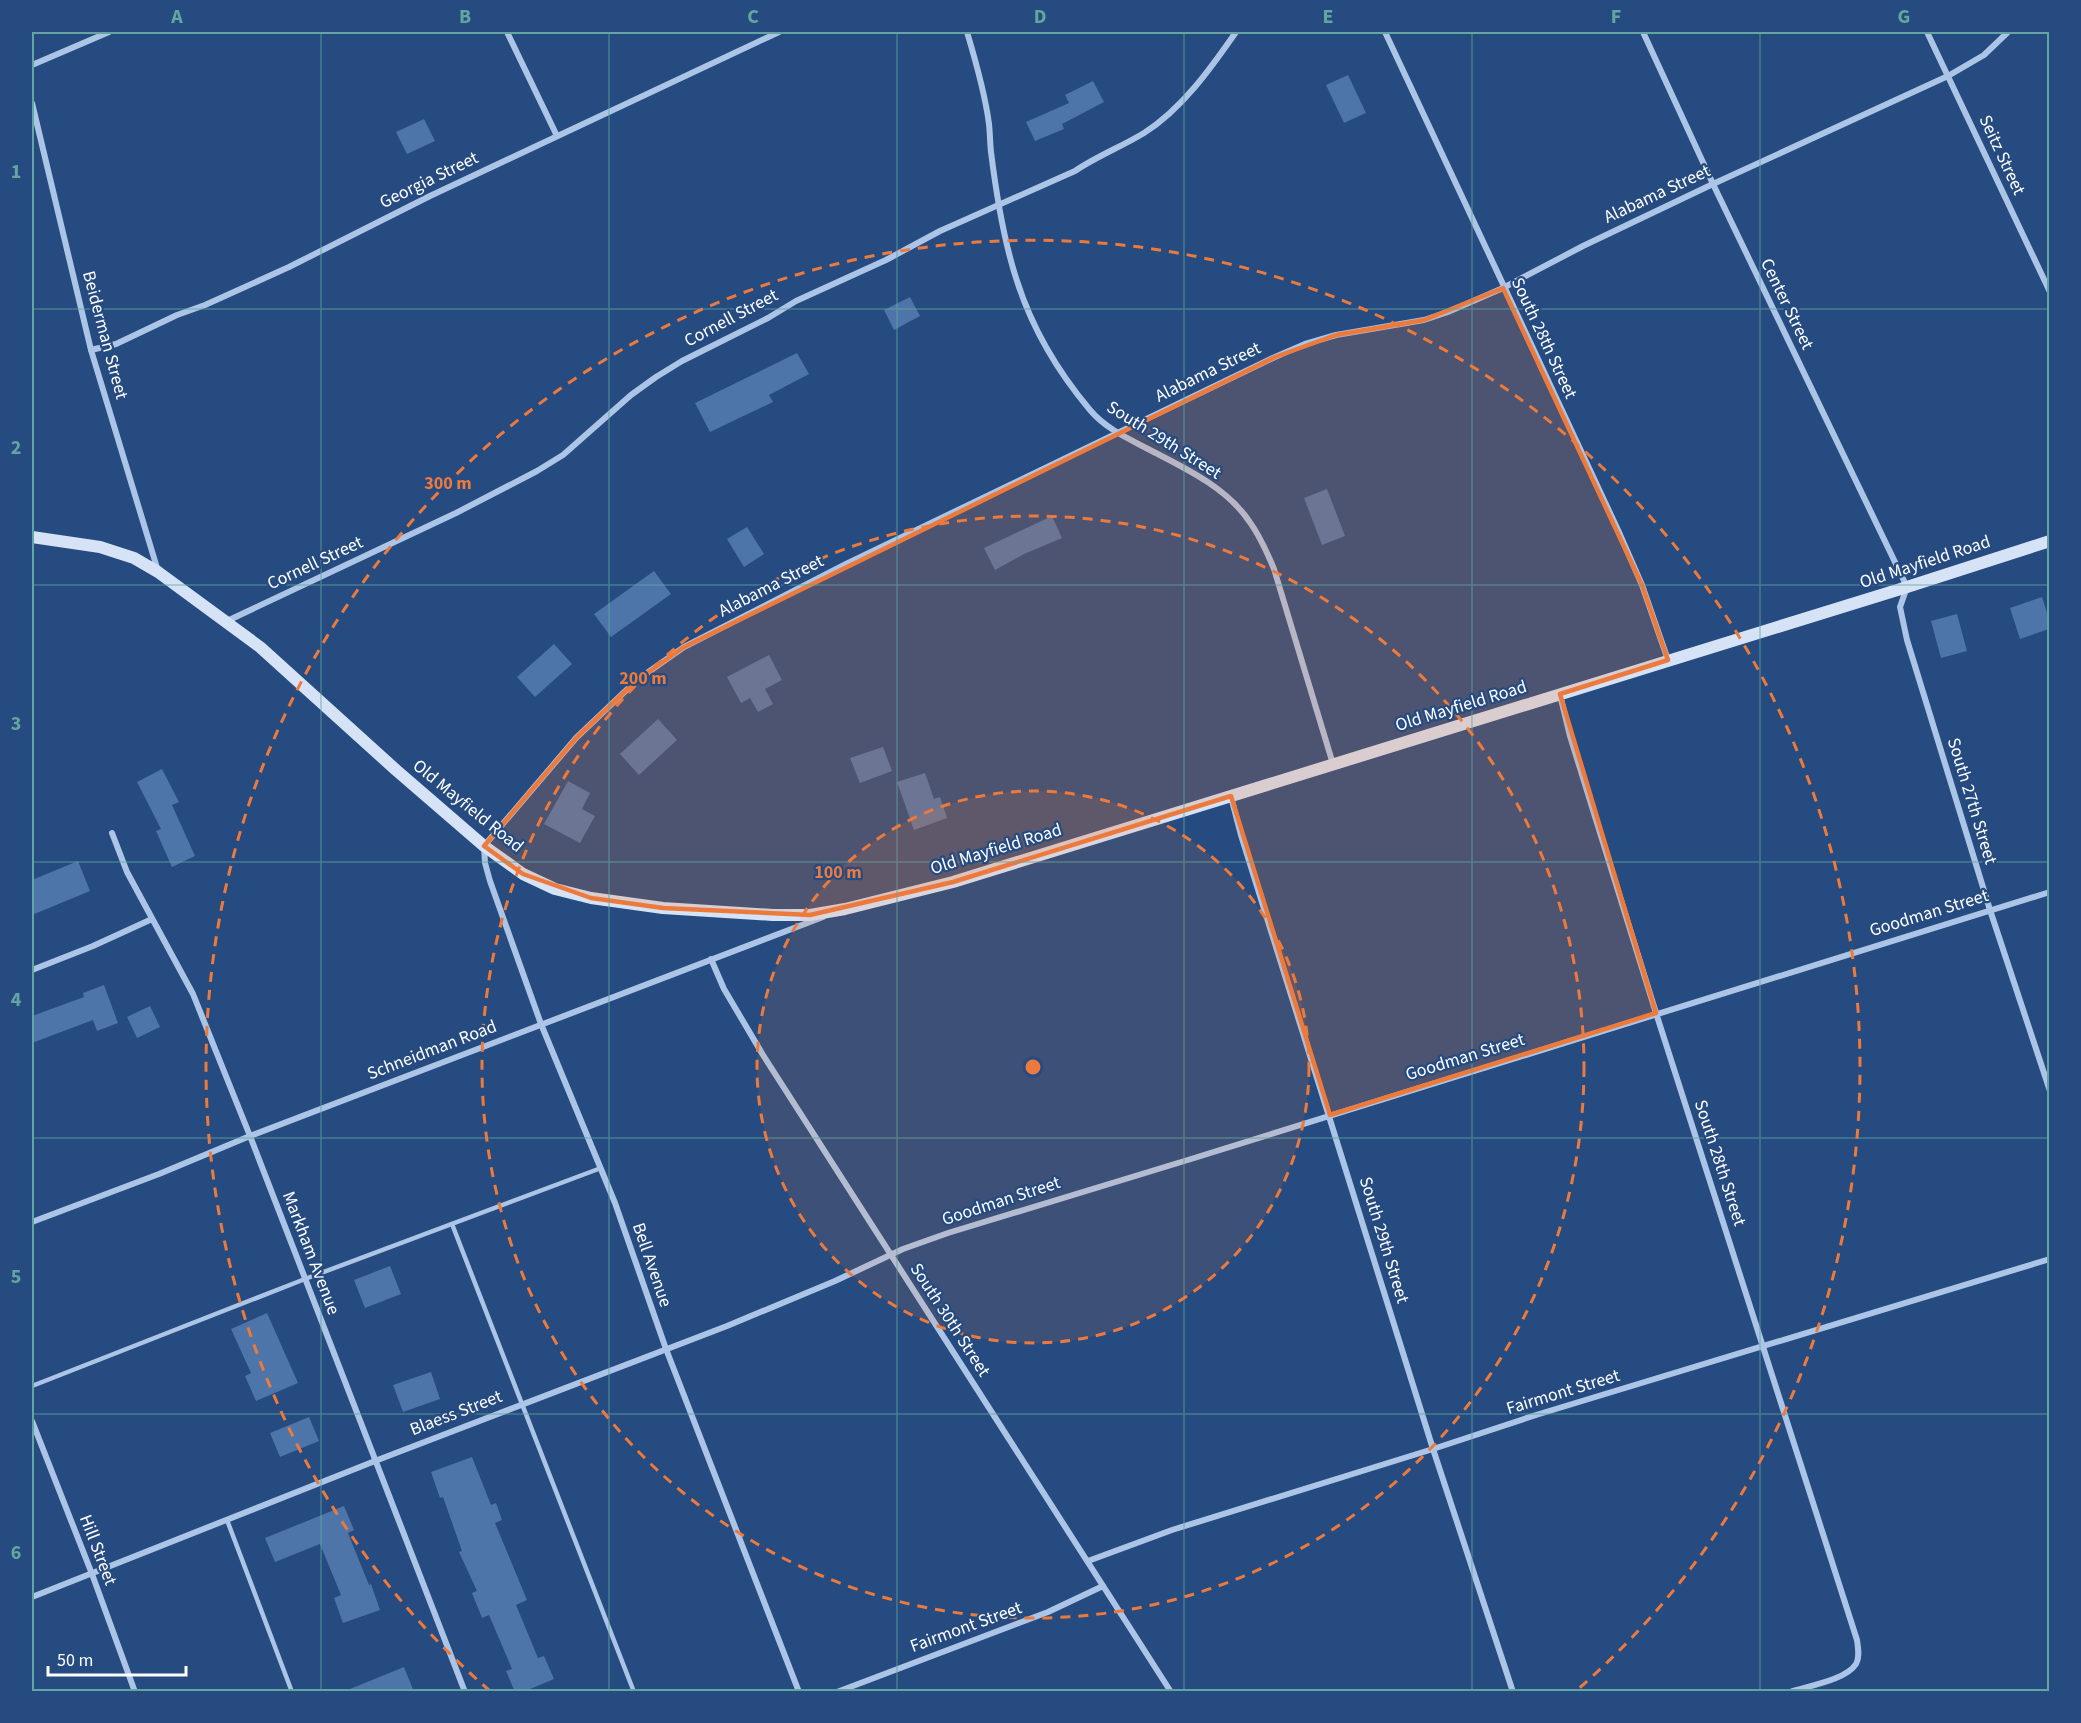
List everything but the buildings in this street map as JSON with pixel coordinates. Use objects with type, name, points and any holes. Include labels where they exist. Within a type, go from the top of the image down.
[{"type":"main road","name":"Old Mayfield Road","points":[[32,537],[100,547],[134,558],[158,572],[261,646],[387,762],[484,846],[523,874],[555,889],[591,898],[663,908],[773,915],[810,915],[845,909],[953,882],[2049,541]]},
{"type":"street","points":[[32,65],[109,32]]},
{"type":"street","points":[[507,32],[557,136]]},
{"type":"street","name":"Georgia Street","points":[[91,350],[116,344],[289,267],[557,136],[779,32]]},
{"type":"street","name":"South 29th Street","points":[[968,32],[989,125],[1000,206],[1016,280],[1037,332],[1050,355],[1093,414],[1117,433],[1209,483],[1230,499],[1248,519],[1263,542],[1274,569],[1333,764]]},
{"type":"street","name":"Cornell Street","points":[[227,621],[456,513],[537,471],[563,455],[631,395],[682,361],[768,318],[796,300],[886,260],[940,231],[1075,171],[1144,133],[1186,97],[1236,32]]},
{"type":"street","name":"South 28th Street","points":[[1385,32],[1623,540],[1642,585],[1668,660]]},
{"type":"street","name":"Center Street","points":[[1643,32],[1713,184],[1907,587]]},
{"type":"street","name":"Seitz Street","points":[[1927,32],[2049,292]]},
{"type":"street","name":"Alabama Street","points":[[484,846],[576,738],[637,681],[684,647],[846,564],[1275,357],[1305,344],[1336,335],[1424,320],[1503,288],[1583,246],[1713,184],[1948,76],[1984,55],[2008,32]]},
{"type":"street","name":"Beiderman Street","points":[[32,103],[91,350],[158,572]]},
{"type":"street","points":[[2041,273],[2049,269]]},
{"type":"street","name":"South 27th Street","points":[[1907,587],[1900,607],[1907,640],[1990,910],[2049,1091]]},
{"type":"street","name":"South 28th Street","points":[[1560,694],[1570,736],[1656,1013],[1857,1640],[1859,1652],[1857,1662],[1849,1672],[1790,1692]]},
{"type":"street","name":"South 29th Street","points":[[1231,796],[1241,836],[1433,1449],[1513,1692]]},
{"type":"street","name":"Markham Avenue","points":[[112,833],[127,872],[193,994],[465,1692]]},
{"type":"street","name":"Bell Avenue","points":[[484,846],[485,863],[490,881],[541,1024],[615,1203],[666,1349],[799,1692]]},
{"type":"street","name":"Goodman Street","points":[[891,1254],[948,1233],[2049,892]]},
{"type":"street","name":"Schneidman Road","points":[[32,1222],[159,1174],[250,1136],[845,909]]},
{"type":"street","points":[[32,970],[152,919]]},
{"type":"street","name":"South 30th Street","points":[[711,959],[724,989],[763,1055],[1171,1692]]},
{"type":"street","name":"Blaess Street","points":[[32,1597],[375,1461],[728,1326],[835,1281],[891,1254]]},
{"type":"street","name":"Fairmont Street","points":[[1088,1561],[1172,1530],[1536,1415],[2049,1259]]},
{"type":"street","name":"Hill Street","points":[[32,1421],[135,1692]]},
{"type":"street","name":"Fairmont Street","points":[[837,1692],[1048,1612],[1103,1586]]},
{"type":"lane","points":[[32,1386],[305,1279],[601,1168]]},
{"type":"lane","points":[[452,1224],[634,1692]]},
{"type":"lane","points":[[227,1520],[292,1692]]},
{"type":"highlighted area","points":[[1503,288],[1642,585],[1668,660],[1560,694],[1656,1013],[1330,1115],[1231,796],[953,882],[810,915],[663,908],[591,898],[523,874],[484,846],[576,738],[637,680],[684,647],[1275,357],[1336,335],[1424,320]]}]
